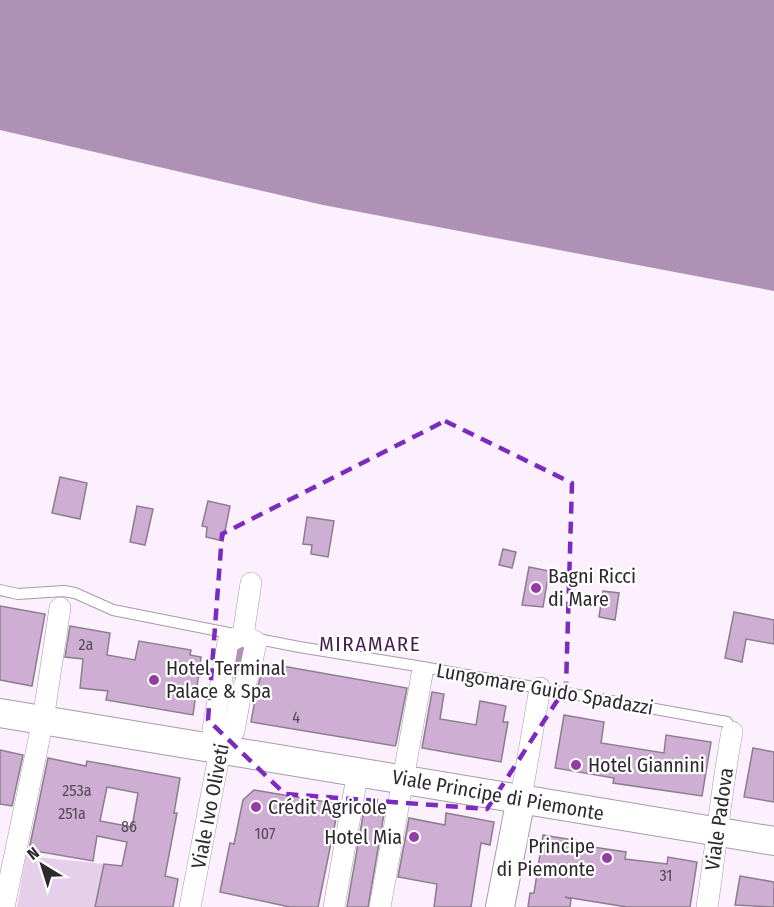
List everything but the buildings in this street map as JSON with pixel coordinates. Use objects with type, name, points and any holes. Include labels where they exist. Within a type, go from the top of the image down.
[{"type":"street","points":[[243,635],[251,583]]},
{"type":"street","points":[[4,907],[44,720],[60,608]]},
{"type":"street","name":"Viale Ivo Oliveti","points":[[190,907],[222,742],[234,731],[228,705],[250,671],[256,642],[243,635]]},
{"type":"street","points":[[380,907],[422,674]]},
{"type":"street","points":[[500,907],[540,688]]},
{"type":"street","name":"Viale Principe di Piemonte","points":[[0,713],[222,742],[358,771],[774,841]]},
{"type":"street","name":"Viale Padova","points":[[707,907],[723,780],[732,732]]},
{"type":"street","points":[[334,907],[358,771]]},
{"type":"lane","name":"Lungomare Guido Spadazzi","points":[[0,590],[18,594],[64,591],[75,593],[113,610],[299,647],[727,722],[732,732]]},
{"type":"highlighted area","points":[[445,421],[572,483],[566,687],[487,809],[285,794],[208,720],[222,534]]},
{"type":"shaded area","points":[[0,0],[774,0],[774,291],[323,205],[0,130]]},
{"type":"shaded area","points":[[233,646],[247,647],[235,679],[232,675],[235,671]]},
{"type":"shaded area","points":[[26,856],[104,864],[95,907],[17,907]]},
{"type":"place","name":"Bagni Ricci di Mare","points":[[536,588]]},
{"type":"place","name":"Hotel Terminal Palace & Spa","points":[[154,680]]},
{"type":"place","name":"Hotel Giannini","points":[[576,765]]},
{"type":"place","name":"Crédit Agricole","points":[[256,807]]},
{"type":"place","name":"Hotel Mia","points":[[414,837]]},
{"type":"place","name":"Principe di Piemonte","points":[[607,858]]},
{"type":"district","name":"MIRAMARE","points":[[370,644]]}]
